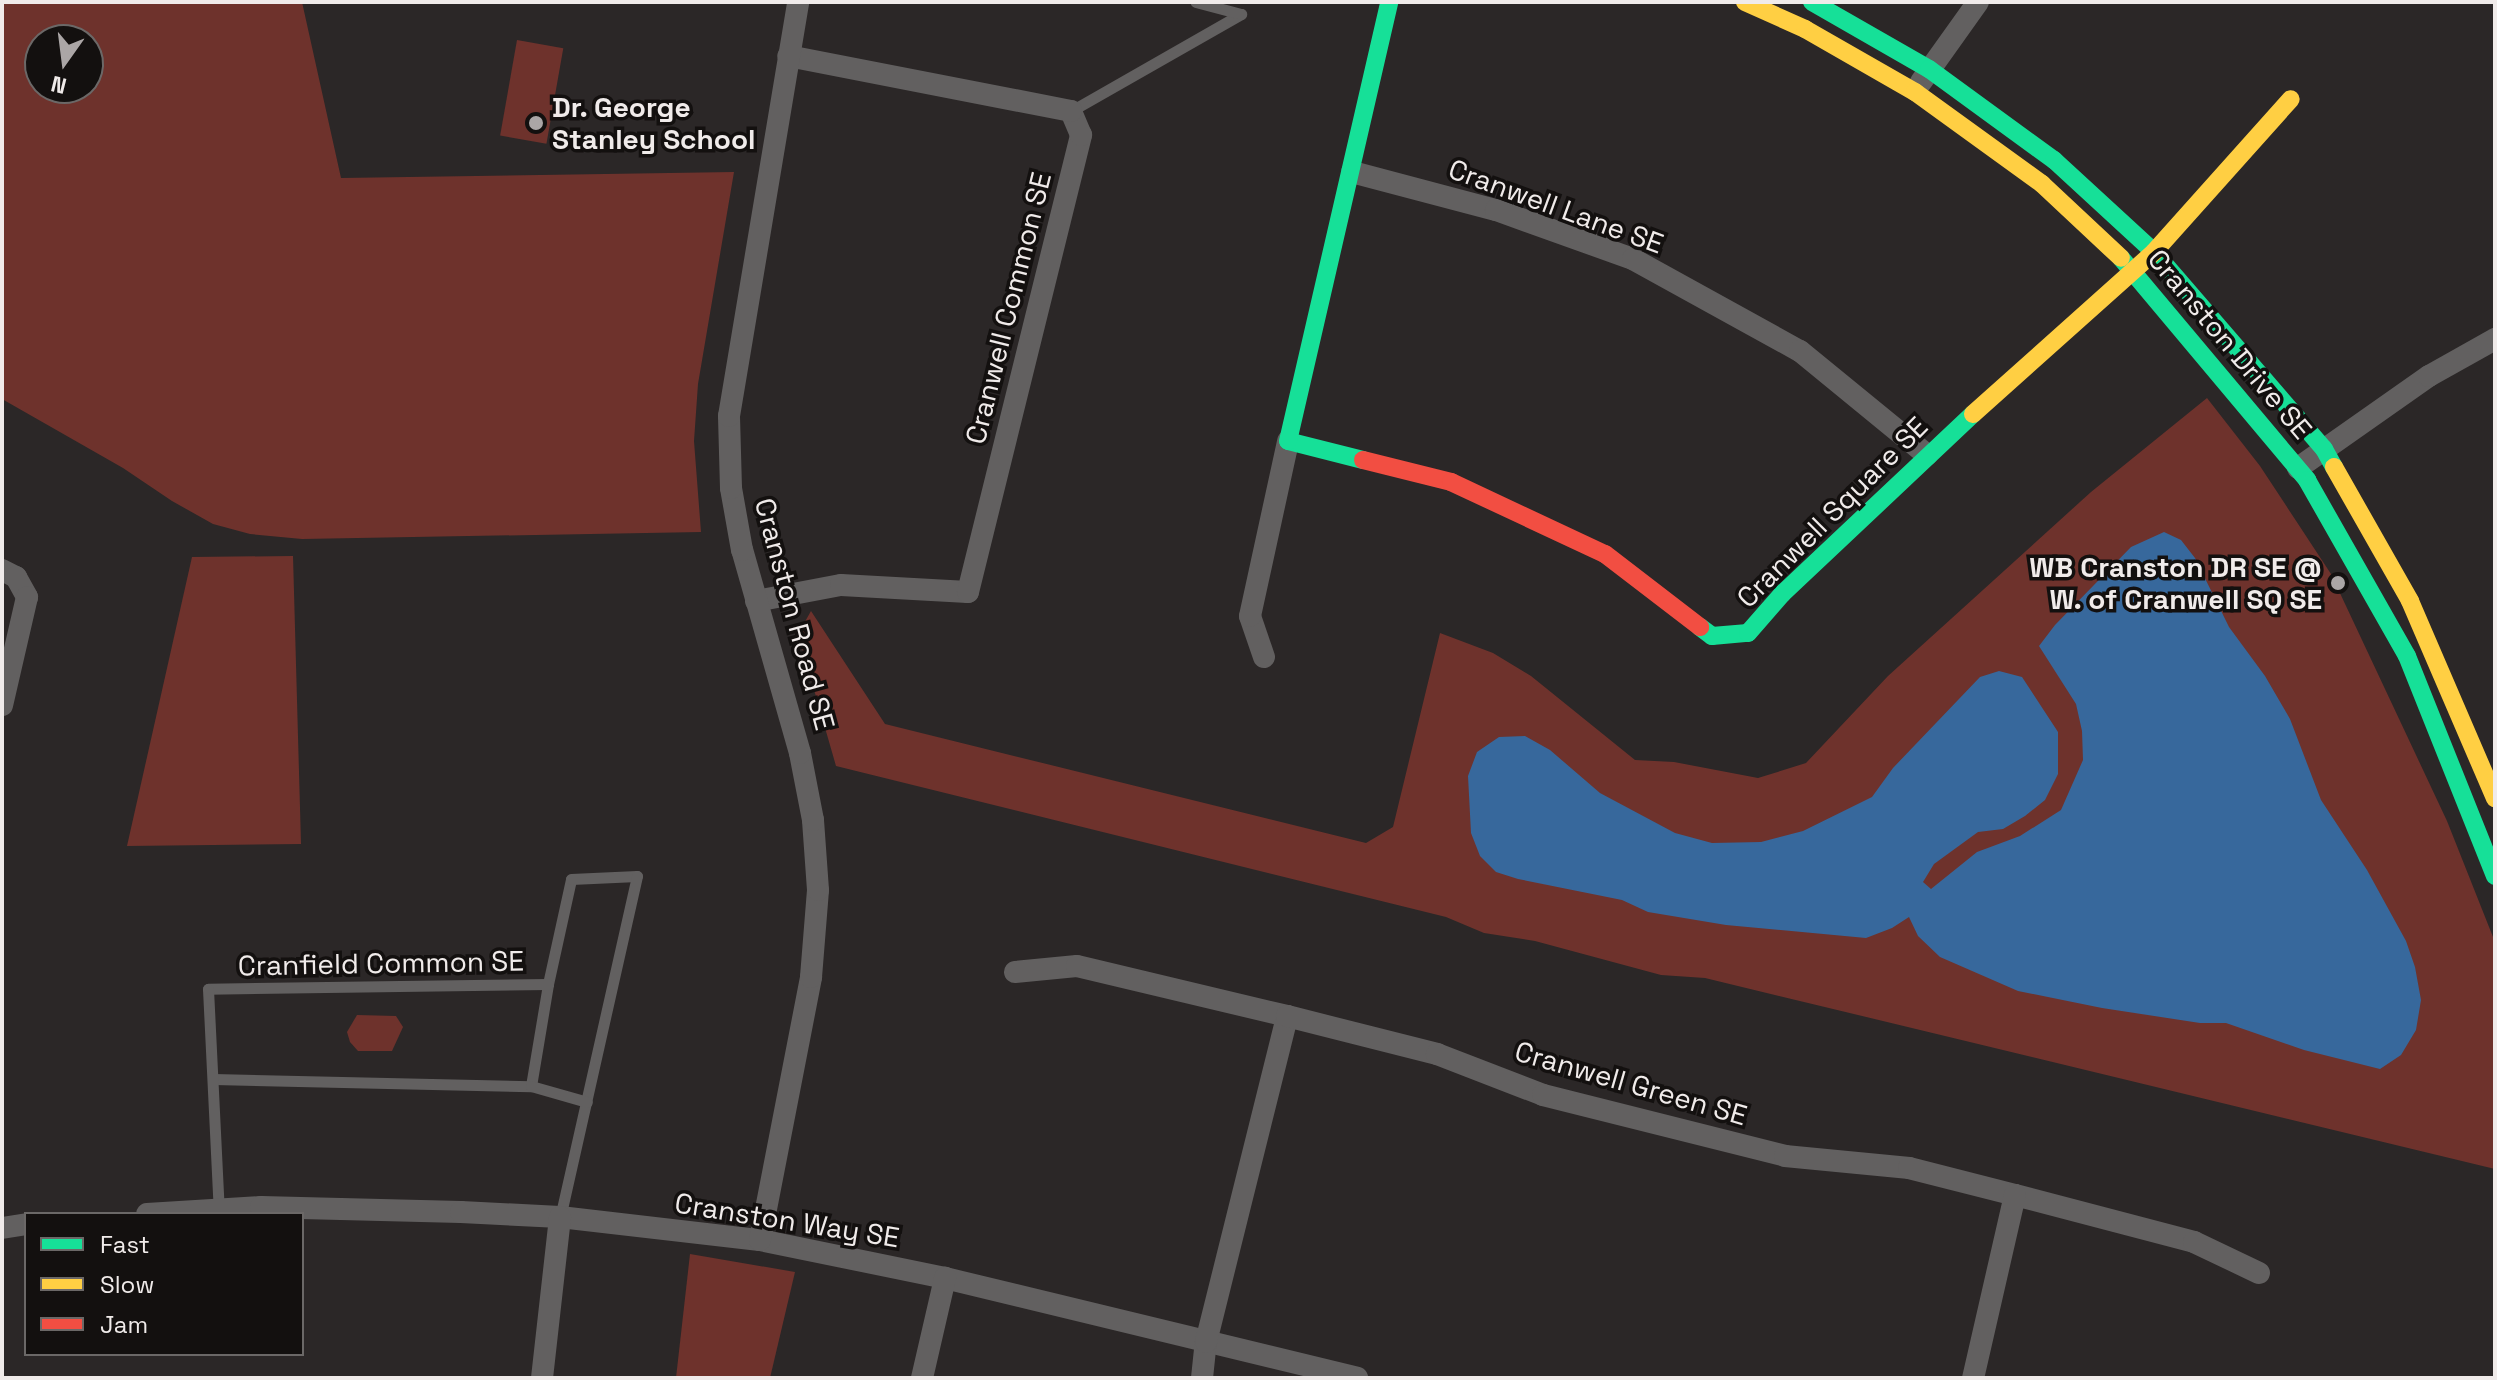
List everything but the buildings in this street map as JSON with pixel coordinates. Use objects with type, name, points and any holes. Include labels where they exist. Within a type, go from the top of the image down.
[{"type":"street","name":"Cranston Road SE","points":[[760,1240],[811,977],[818,890],[813,820],[805,774],[756,601],[731,488],[729,416],[798,2]]},
{"type":"street","points":[[1264,657],[1250,616],[1389,2]]},
{"type":"street","name":"Cranston Drive SE","points":[[1745,2],[1805,29],[1915,92],[2042,184],[2134,271],[2298,468],[2407,656],[2495,876]]},
{"type":"street","name":"Cranston Drive SE","points":[[1812,2],[1929,69],[2054,160],[2154,252],[2324,449],[2410,601],[2495,798]]},
{"type":"street","points":[[1915,92],[1978,2]]},
{"type":"street","points":[[788,56],[1071,111]]},
{"type":"street","name":"Cranwell Square SE","points":[[1288,441],[1451,482],[1605,554],[1712,636],[1748,633],[1782,594],[1927,455],[2154,252],[2291,99]]},
{"type":"street","name":"Cranwell Common SE","points":[[756,601],[841,585],[968,592],[1081,135],[1071,111]]},
{"type":"street","name":"Cranwell Lane SE","points":[[1352,172],[1496,210],[1633,259],[1800,351],[1927,455]]},
{"type":"street","points":[[2298,468],[2429,376],[2495,339]]},
{"type":"street","points":[[2,570],[16,577],[27,597],[2,705]]},
{"type":"street","name":"Cranwell Green SE","points":[[1015,972],[1077,966],[1287,1016],[1437,1054],[1543,1095],[1785,1156],[1909,1168],[2194,1242],[2259,1273]]},
{"type":"street","points":[[1202,1378],[1206,1342],[1287,1016]]},
{"type":"street","points":[[1973,1378],[2015,1195]]},
{"type":"street","name":"Cranston Way SE","points":[[183,1212],[261,1207],[560,1217],[760,1240],[945,1278],[1357,1378]]},
{"type":"street","points":[[542,1378],[560,1217]]},
{"type":"street","points":[[2,1228],[24,1224]]},
{"type":"street","points":[[922,1378],[945,1278]]},
{"type":"lane","points":[[1071,111],[1241,14],[1196,2]]},
{"type":"lane","name":"Cranfield Common SE","points":[[531,1086],[548,984],[571,879],[637,876],[560,1217]]},
{"type":"lane","name":"Cranfield Common SE","points":[[219,1210],[208,989],[548,984]]},
{"type":"lane","points":[[213,1079],[531,1086],[587,1102]]},
{"type":"shaded area","points":[[2,2],[302,2],[341,178],[734,172],[698,384],[694,441],[701,532],[302,539],[250,534],[213,524],[2,399]]},
{"type":"shaded area","points":[[517,40],[563,48],[546,144],[500,136]]},
{"type":"shaded area","points":[[2207,398],[2260,466],[2331,574],[2447,821],[2495,942],[2495,1169],[1705,978],[1661,975],[1535,941],[1484,933],[1446,917],[836,766],[798,634],[811,611],[885,724],[1366,843],[1393,827],[1440,633],[1493,653],[1531,676],[1635,760],[1674,762],[1758,778],[1806,763],[1888,676],[2091,492]]},
{"type":"shaded area","points":[[293,556],[301,844],[127,846],[192,557]]},
{"type":"shaded area","points":[[357,1015],[396,1016],[403,1027],[392,1051],[358,1051],[350,1042],[347,1032]]},
{"type":"shaded area","points":[[690,1254],[795,1272],[770,1378],[676,1378]]},
{"type":"water","points":[[2164,532],[2181,540],[2195,558],[2229,627],[2265,676],[2290,719],[2321,800],[2367,870],[2406,941],[2421,1000],[2416,1030],[2401,1055],[2380,1069],[2304,1050],[2226,1023],[2200,1023],[2102,1008],[2018,991],[1940,957],[1918,936],[1909,917],[1892,928],[1866,938],[1726,925],[1648,912],[1622,900],[1518,879],[1496,872],[1480,856],[1471,833],[1468,776],[1477,752],[1499,737],[1525,736],[1550,750],[1600,793],[1675,833],[1712,843],[1761,842],[1803,831],[1872,797],[1893,768],[1980,677],[1999,671],[2022,677],[2058,732],[2058,774],[2045,800],[2025,816],[2003,829],[1978,832],[1934,864],[1923,882],[1931,889],[1977,852],[2020,836],[2061,810],[2083,760],[2082,731],[2076,704],[2039,646],[2055,625],[2131,547]]},
{"type":"traffic: fast","points":[[1363,460],[1288,441],[1389,2]]},
{"type":"traffic: fast","points":[[1812,2],[1929,69],[2054,160],[2154,252],[2324,449],[2334,467]]},
{"type":"traffic: fast","points":[[2121,258],[2307,480],[2407,656],[2495,876]]},
{"type":"traffic: fast","points":[[1700,627],[1712,636],[1748,633],[1782,594],[1973,414]]},
{"type":"traffic: slow","points":[[1745,2],[1805,29],[1915,92],[2042,184],[2121,258]]},
{"type":"traffic: slow","points":[[1973,414],[2154,252],[2291,99]]},
{"type":"traffic: slow","points":[[2334,467],[2410,601],[2495,798]]},
{"type":"traffic: jam","points":[[1363,460],[1451,482],[1605,554],[1700,627]]},
{"type":"place","name":"Dr. George Stanley School","points":[[536,123]]},
{"type":"place","name":"WB Cranston DR SE @ W. of Cranwell SQ SE","points":[[2338,583]]}]
